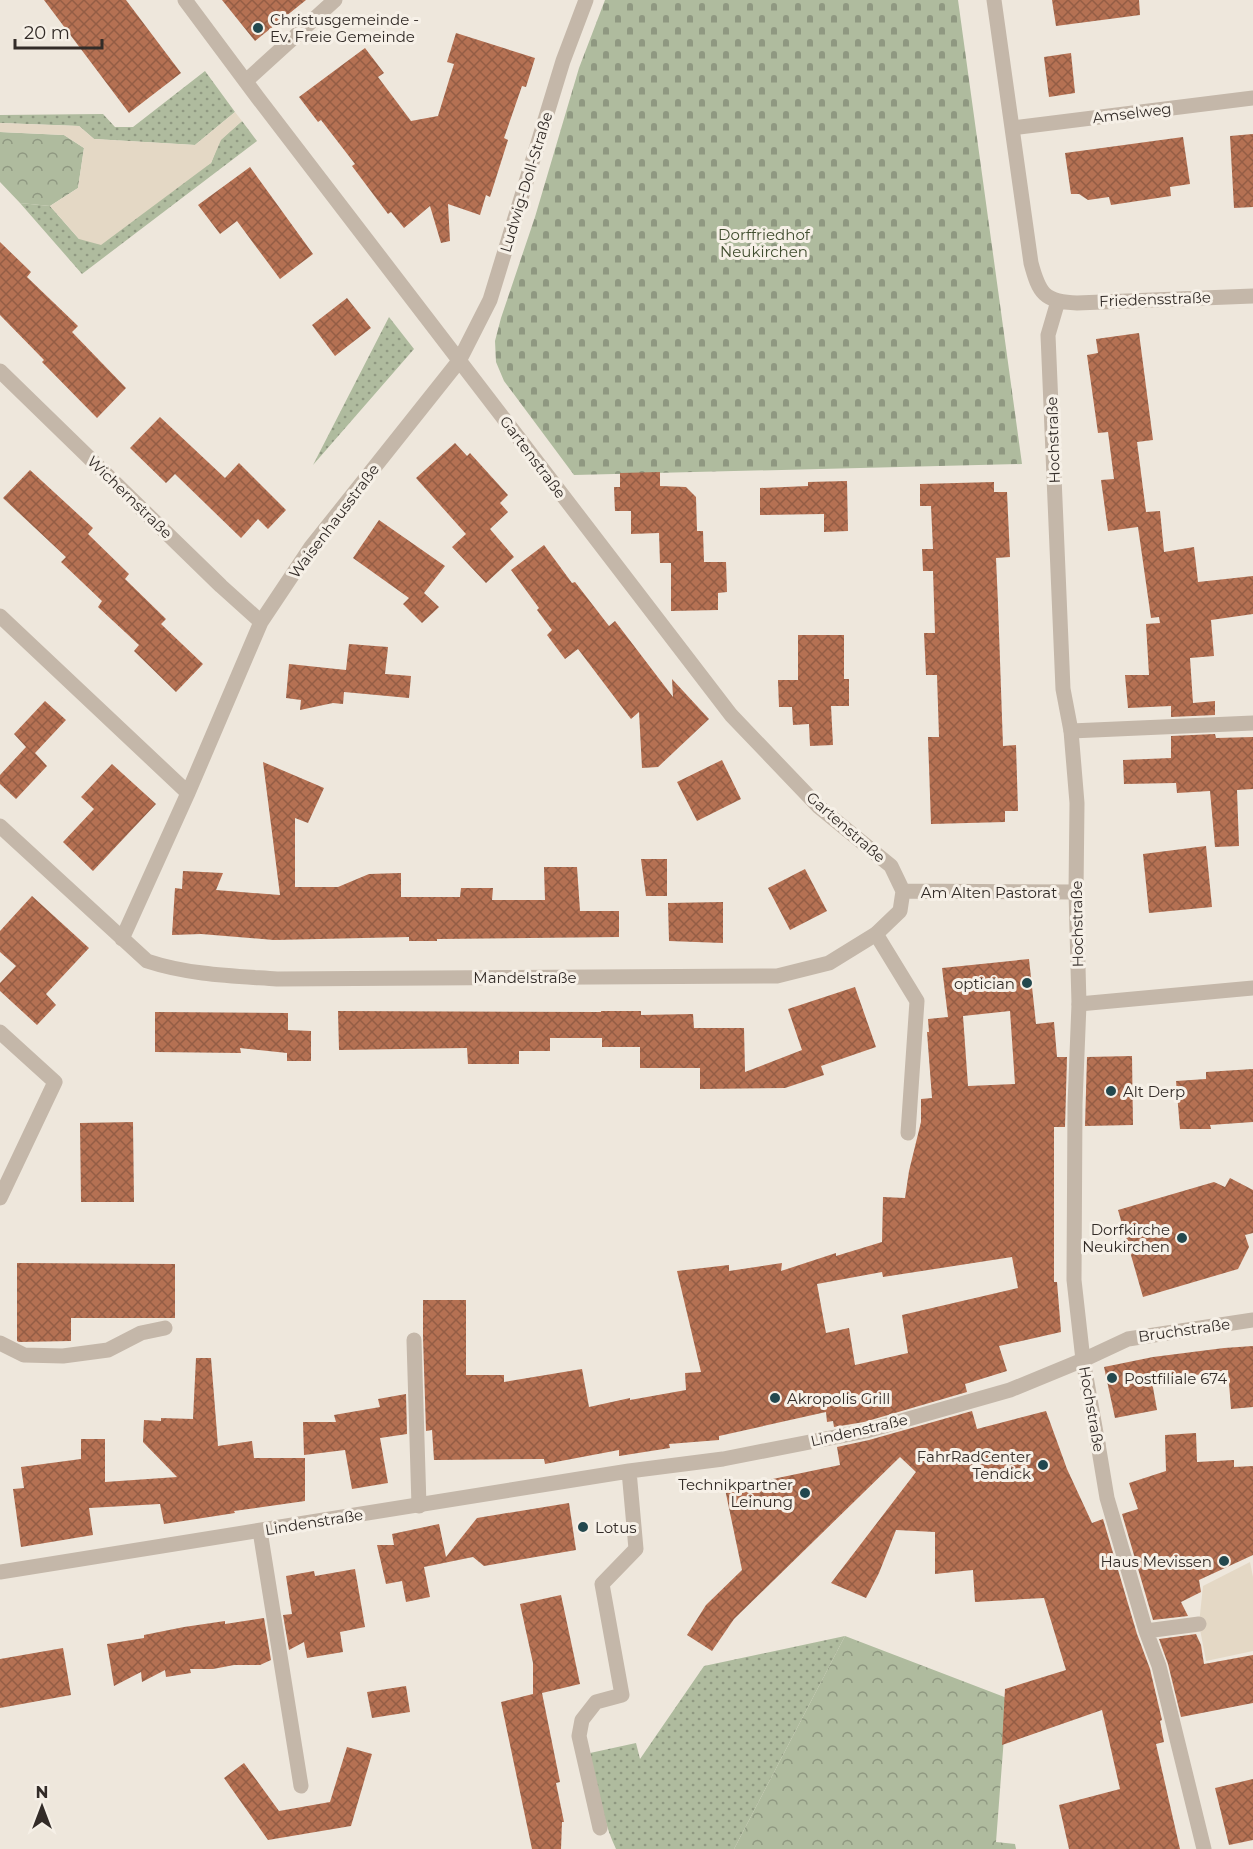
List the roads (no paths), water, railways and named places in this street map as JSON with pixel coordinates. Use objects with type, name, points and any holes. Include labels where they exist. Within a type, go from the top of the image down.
[{"type":"street","name":"Gartenstraße","points":[[185,0],[731,716],[819,807],[891,866],[903,891]]},
{"type":"street","points":[[246,81],[335,0]]},
{"type":"street","name":"Ludwig-Doll-Straße","points":[[459,361],[490,300],[563,61],[586,0]]},
{"type":"street","points":[[994,0],[1031,263],[1041,292],[1058,301]]},
{"type":"street","name":"Amselweg","points":[[1012,128],[1253,98]]},
{"type":"street","name":"Friedensstraße","points":[[1058,301],[1077,303],[1253,296]]},
{"type":"street","name":"Hochstraße","points":[[1058,301],[1048,335],[1063,689],[1071,731],[1077,803],[1076,892],[1079,1004],[1074,1104],[1074,1280],[1083,1360],[1107,1498],[1146,1631],[1159,1666],[1204,1849]]},
{"type":"street","name":"Waisenhausstraße","points":[[122,939],[188,793],[261,622],[311,547],[459,361]]},
{"type":"street","name":"Wichernstraße","points":[[0,371],[261,622]]},
{"type":"street","points":[[0,616],[188,793]]},
{"type":"street","points":[[1071,731],[1253,723]]},
{"type":"street","points":[[0,826],[122,939]]},
{"type":"street","name":"Am Alten Pastorat","points":[[903,891],[1076,892]]},
{"type":"street","name":"Mandelstraße","points":[[122,939],[147,961],[169,969],[289,979],[777,975],[829,963],[876,934],[900,911],[903,891]]},
{"type":"street","points":[[876,934],[917,1001],[908,1132]]},
{"type":"street","points":[[1079,1004],[1253,988]]},
{"type":"street","points":[[0,1032],[55,1082],[0,1198]]},
{"type":"street","name":"Bruchstraße","points":[[1083,1360],[1128,1339],[1253,1320]]},
{"type":"street","points":[[0,1343],[24,1355],[63,1356],[108,1350],[141,1333],[165,1328]]},
{"type":"street","points":[[414,1340],[419,1506]]},
{"type":"street","name":"Lindenstraße","points":[[0,1572],[629,1471],[723,1459],[866,1431],[1010,1390],[1083,1360]]},
{"type":"street","points":[[600,1828],[579,1736],[582,1720],[596,1702],[622,1695],[602,1584],[636,1549],[629,1471]]},
{"type":"street","points":[[260,1531],[301,1786]]},
{"type":"street","points":[[1146,1631],[1199,1624]]},
{"type":"place","name":"Christusgemeinde - Ev. Freie Gemeinde","points":[[258,28]]},
{"type":"place","name":"optician","points":[[1027,983]]},
{"type":"place","name":"Alt Derp","points":[[1111,1091]]},
{"type":"place","name":"Dorfkirche Neukirchen","points":[[1182,1238]]},
{"type":"place","name":"Postfiliale 674","points":[[1112,1378]]},
{"type":"place","name":"Akropolis Grill","points":[[775,1398]]},
{"type":"place","name":"FahrRadCenter Tendick","points":[[1043,1465]]},
{"type":"place","name":"Technikpartner Leinung","points":[[805,1493]]},
{"type":"place","name":"Lotus","points":[[583,1527]]},
{"type":"place","name":"Haus Mevissen","points":[[1224,1561]]},
{"type":"park label","name":"Dorffriedhof Neukirchen","points":[[764,242]]}]
